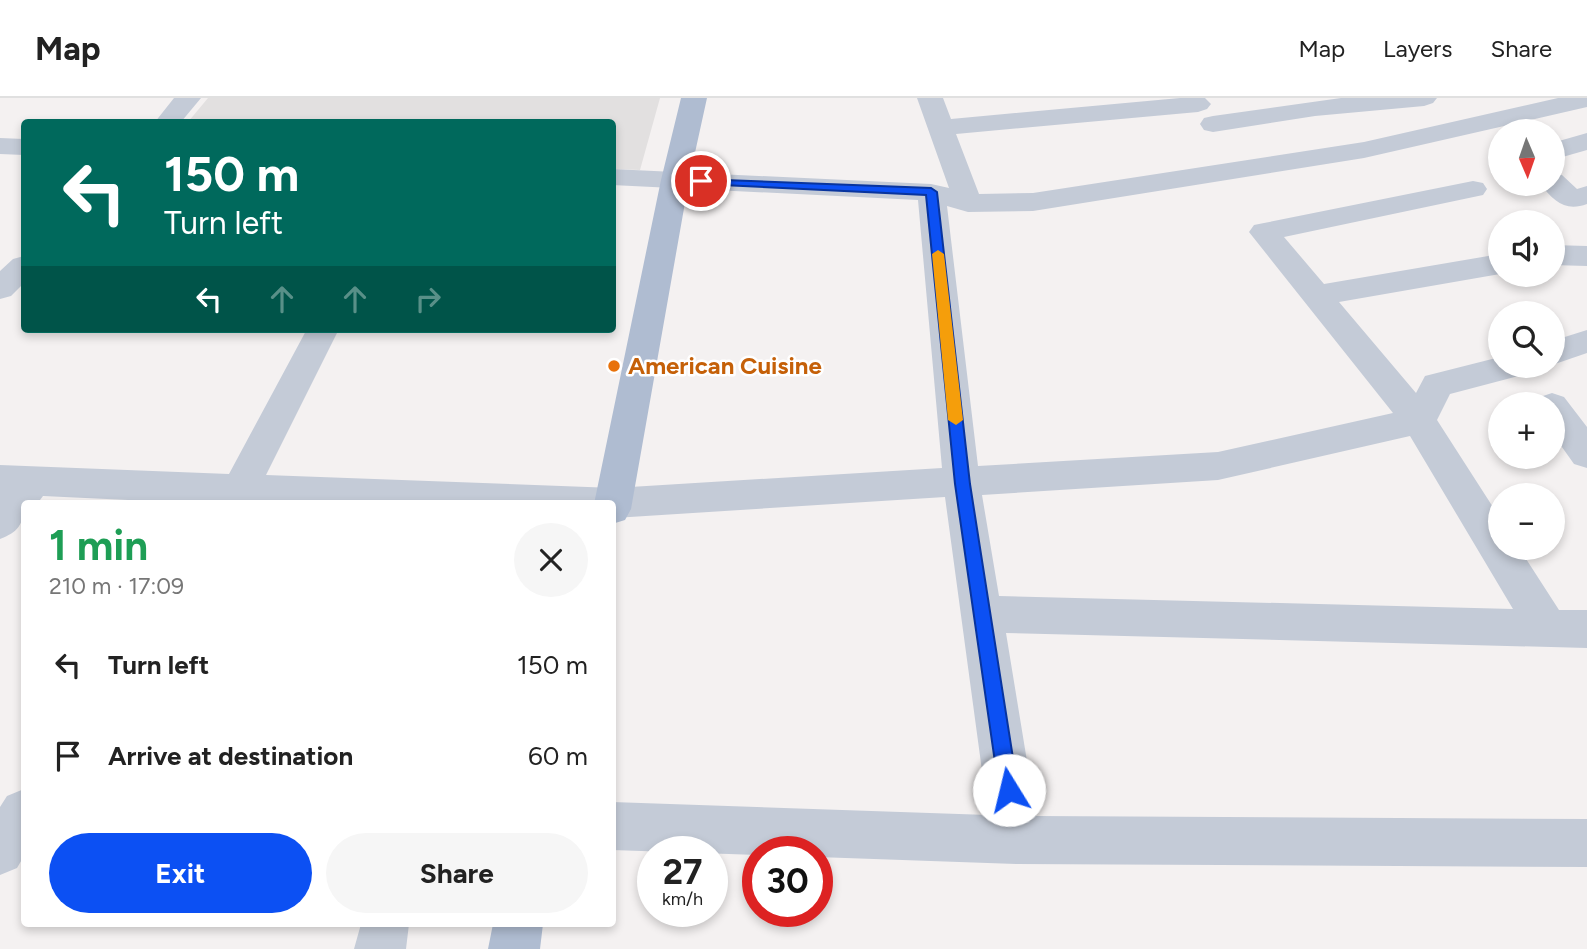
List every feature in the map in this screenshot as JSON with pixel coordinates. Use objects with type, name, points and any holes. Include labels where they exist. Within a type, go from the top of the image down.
[{"type":"main road","points":[[614,500],[675,180],[694,98]]},
{"type":"main road","points":[[514,949],[518,927]]},
{"type":"street","points":[[170,119],[188,98]]},
{"type":"street","points":[[930,98],[968,203]]},
{"type":"street","points":[[941,128],[1074,107],[1202,109],[1424,98]]},
{"type":"street","points":[[616,177],[931,192],[968,203],[1033,202],[1364,150],[1587,99]]},
{"type":"street","points":[[1202,109],[1245,169]]},
{"type":"street","points":[[1471,125],[1488,136]]},
{"type":"street","points":[[1565,148],[1587,141]]},
{"type":"street","points":[[0,146],[21,147]]},
{"type":"street","points":[[1473,189],[1264,232],[1419,421],[1546,626]]},
{"type":"street","points":[[931,192],[962,484],[1016,840]]},
{"type":"street","points":[[1565,193],[1572,200],[1587,195]]},
{"type":"street","points":[[1565,256],[1587,257]]},
{"type":"street","points":[[1315,296],[1488,266]]},
{"type":"street","points":[[0,289],[21,269]]},
{"type":"street","points":[[237,497],[321,333]]},
{"type":"street","points":[[1565,349],[1587,341]]},
{"type":"street","points":[[1419,421],[1437,385],[1488,372]]},
{"type":"street","points":[[616,506],[1218,466],[1419,421]]},
{"type":"street","points":[[1565,423],[1587,454]]},
{"type":"street","points":[[0,523],[17,481],[237,497],[362,500]]},
{"type":"street","points":[[982,614],[1587,629]]},
{"type":"street","points":[[0,851],[21,818]]},
{"type":"street","points":[[616,826],[1016,840],[1587,843]]},
{"type":"shaded area","points":[[208,98],[660,98],[640,170],[616,169],[616,119],[190,119]]},
{"type":"slow traffic","points":[[938,254],[956,420]]},
{"type":"place","name":"American Cuisine","points":[[614,366]]},
{"type":"route","points":[[701,181],[931,192],[962,484],[1009,790]]}]
